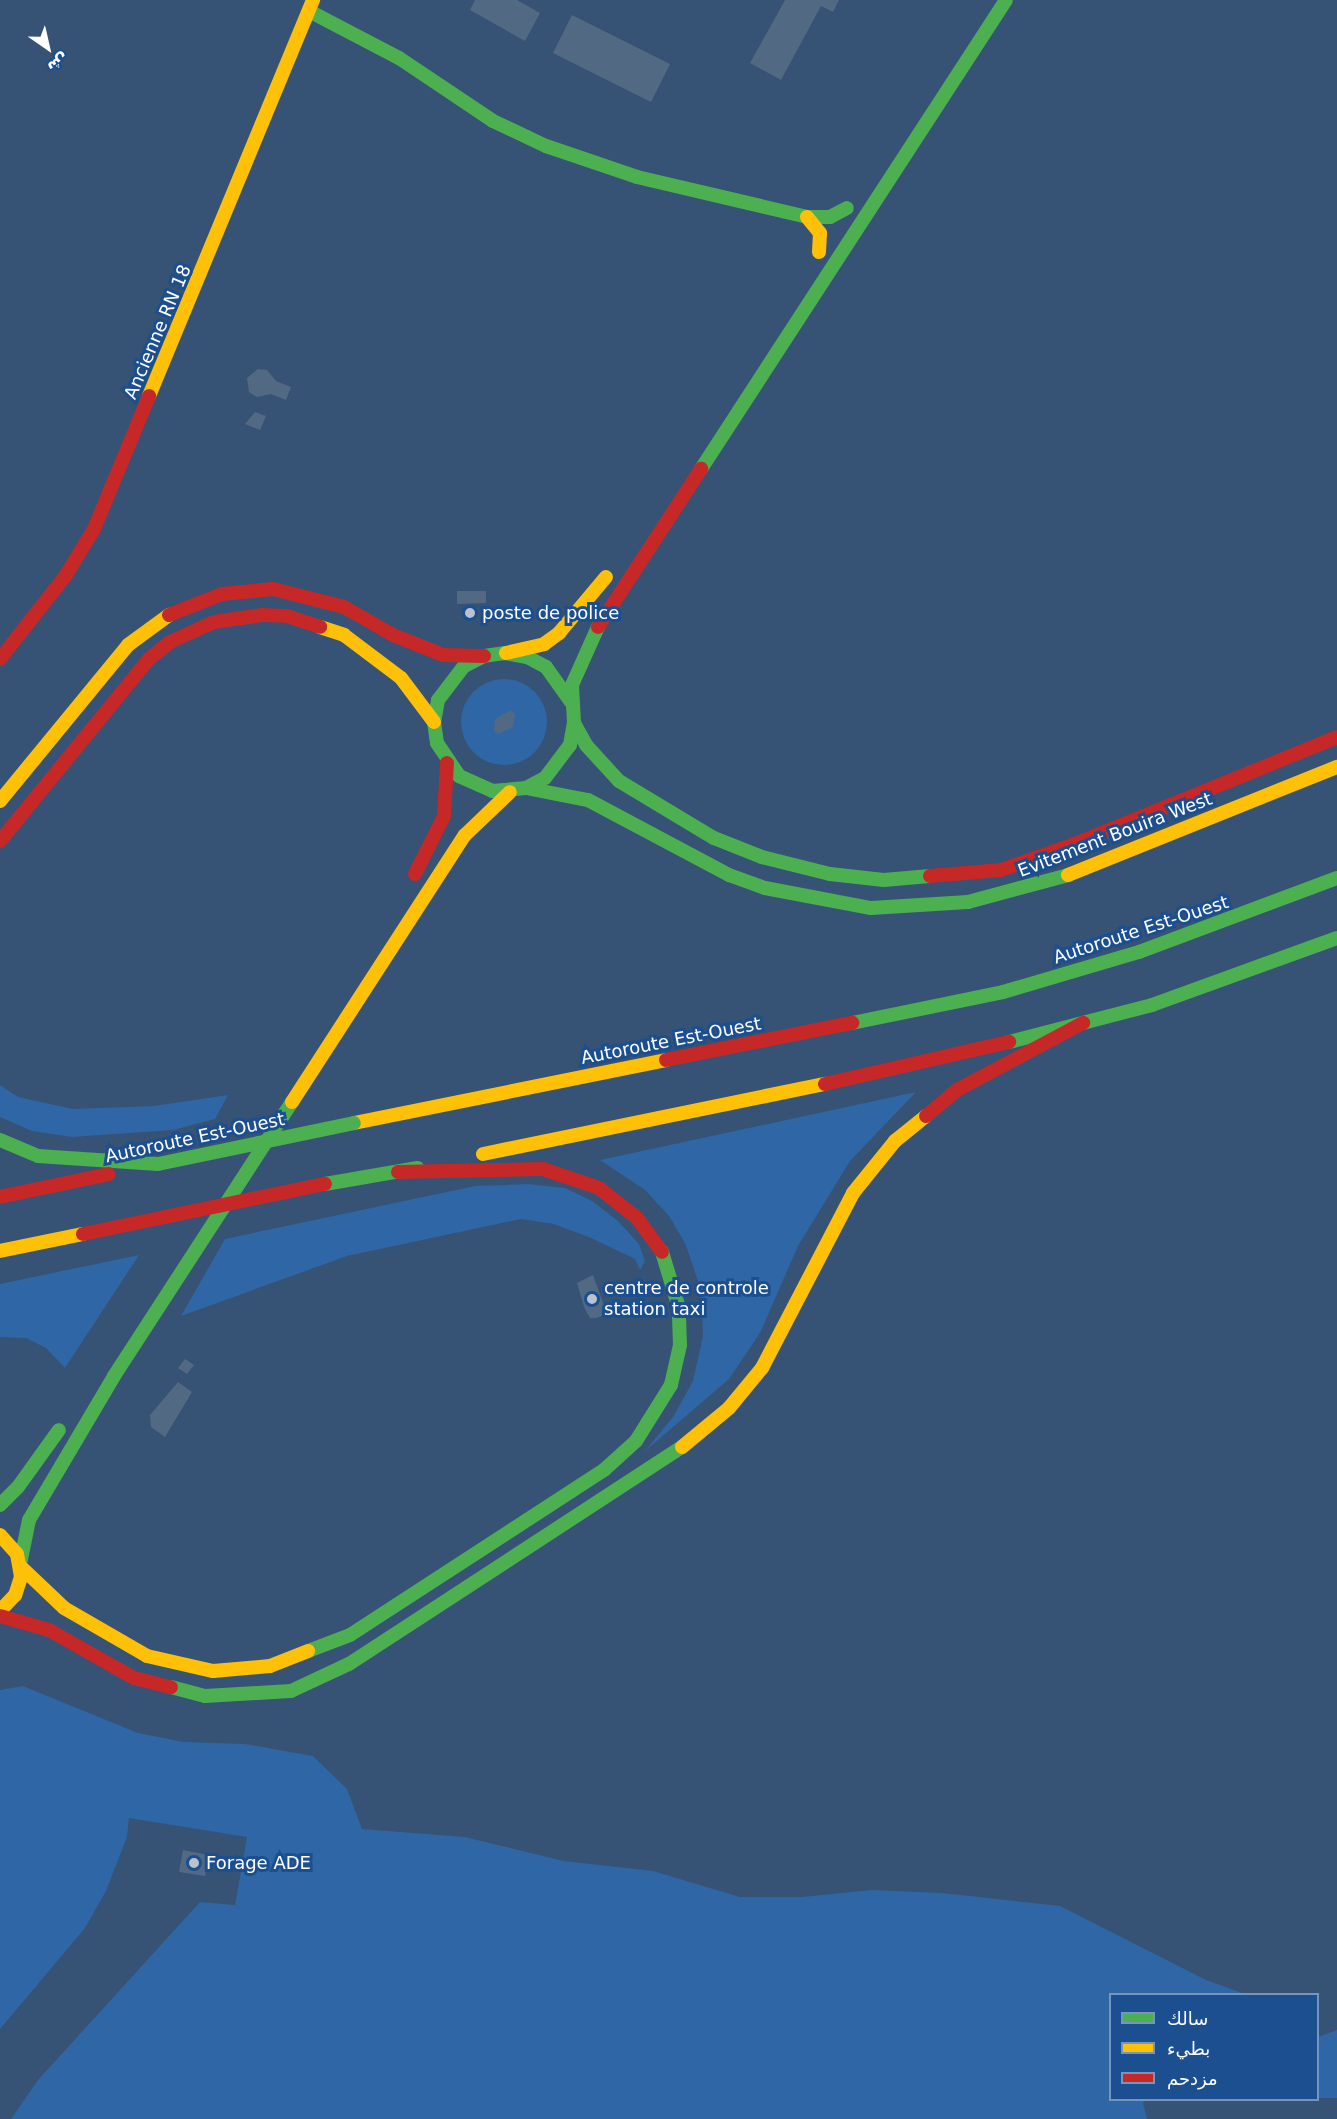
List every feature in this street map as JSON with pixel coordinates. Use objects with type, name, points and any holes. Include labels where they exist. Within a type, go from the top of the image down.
[{"type":"main road","points":[[484,656],[464,666],[448,681],[438,700],[434,722],[437,743],[447,763],[474,786],[510,792],[526,788],[545,778],[560,763],[570,745],[574,723],[571,702],[577,668],[611,606],[1006,0]]},
{"type":"main road","points":[[311,5],[399,58],[493,121],[546,146],[637,177],[807,218],[824,219],[850,204],[816,257],[820,233],[807,218]]},
{"type":"main road","name":"Ancienne RN 18","points":[[0,659],[66,575],[94,529],[311,5]]},
{"type":"main road","points":[[0,801],[128,645],[153,624],[182,608],[222,594],[273,590],[344,608],[393,635],[443,655],[484,656],[544,644],[559,633],[586,606],[614,567]]},
{"type":"main road","points":[[0,841],[149,659],[170,642],[214,622],[262,615],[287,616],[334,630],[363,646],[401,678],[434,722]]},
{"type":"main road","points":[[505,653],[527,657],[546,667],[561,682],[571,702]]},
{"type":"main road","name":"Evitement Bouira West","points":[[574,723],[586,746],[619,781],[714,838],[762,857],[830,874],[884,880],[1001,870],[1075,844],[1337,737]]},
{"type":"main road","points":[[404,892],[428,854],[444,816],[447,763]]},
{"type":"main road","name":"Evitement Bouira West","points":[[526,788],[588,800],[729,875],[765,888],[872,908],[968,902],[1005,895],[1066,876],[1337,767]]},
{"type":"main road","points":[[0,1611],[15,1595],[29,1520],[114,1376],[465,835],[510,792]]},
{"type":"main road","name":"Autoroute Est-Ouest","points":[[0,1197],[1003,992],[1139,952],[1337,878]]},
{"type":"main road","points":[[0,1251],[934,1062],[1152,1005],[1337,938]]},
{"type":"main road","points":[[0,1616],[49,1630],[134,1678],[205,1696],[251,1696],[291,1691],[349,1664],[698,1437],[729,1408],[762,1368],[854,1193],[895,1141],[957,1090],[1083,1023]]},
{"type":"main road","points":[[228,1168],[253,1130]]},
{"type":"main road","points":[[0,1140],[50,1158],[158,1164]]},
{"type":"main road","points":[[0,1535],[11,1545],[21,1565],[64,1608],[147,1656],[213,1671],[270,1666],[350,1635],[604,1470],[636,1441],[671,1385],[680,1345],[679,1308],[672,1275],[660,1247],[637,1218],[599,1188],[543,1169],[398,1172]]},
{"type":"main road","points":[[190,1225],[215,1187]]},
{"type":"main road","points":[[0,1505],[23,1481],[66,1419]]},
{"type":"shaded area","points":[[504,679],[520,683],[534,692],[543,706],[547,722],[543,738],[534,752],[520,761],[504,765],[488,761],[474,752],[465,738],[461,722],[465,706],[474,692],[488,683]]},
{"type":"shaded area","points":[[0,1085],[18,1097],[73,1109],[154,1106],[228,1095],[215,1119],[173,1130],[72,1137],[32,1131],[0,1117]]},
{"type":"shaded area","points":[[916,1092],[850,1161],[798,1246],[760,1333],[729,1379],[645,1451],[673,1417],[693,1381],[703,1336],[701,1290],[685,1243],[669,1216],[645,1190],[600,1160]]},
{"type":"shaded area","points":[[527,1184],[565,1188],[592,1201],[618,1221],[639,1244],[645,1261],[640,1270],[635,1259],[591,1238],[554,1224],[521,1219],[347,1256],[181,1316],[225,1239],[475,1186]]},
{"type":"shaded area","points":[[139,1255],[65,1368],[46,1348],[26,1338],[0,1337],[0,1284]]},
{"type":"shaded area","points":[[23,1686],[138,1733],[184,1742],[245,1744],[313,1756],[347,1789],[362,1829],[465,1837],[564,1861],[653,1871],[740,1897],[802,1897],[872,1890],[942,1893],[1060,1906],[1206,1980],[1242,1993],[1109,1993],[1109,2101],[1145,2101],[1143,2103],[1147,2119],[11,2119],[38,2080],[200,1902],[235,1905],[247,1837],[129,1818],[127,1837],[106,1891],[85,1928],[0,2029],[0,1690]]},
{"type":"shaded area","points":[[1337,2030],[1337,2098],[1319,2098],[1319,2037]]},
{"type":"building","points":[[475,0],[517,0],[540,13],[525,41],[470,10]]},
{"type":"building","points":[[785,0],[839,0],[833,12],[821,6],[781,80],[750,63]]},
{"type":"building","points":[[572,15],[670,64],[651,102],[553,53]]},
{"type":"building","points":[[258,369],[267,370],[276,381],[291,387],[286,400],[271,394],[257,397],[249,392],[247,378]]},
{"type":"building","points":[[255,412],[266,416],[260,430],[245,424]]},
{"type":"building","points":[[457,591],[486,591],[486,603],[457,604]]},
{"type":"building","points":[[511,710],[515,714],[513,727],[498,734],[494,731],[495,719]]},
{"type":"building","name":"centre de controle station taxi","points":[[593,1275],[607,1314],[590,1318],[577,1283]]},
{"type":"building","points":[[185,1359],[194,1365],[187,1374],[178,1368]]},
{"type":"building","points":[[178,1382],[192,1392],[165,1437],[151,1427],[150,1415]]},
{"type":"building","name":"Forage ADE","points":[[183,1850],[209,1855],[205,1876],[179,1872]]},
{"type":"traffic: fast","points":[[701,469],[1006,0]]},
{"type":"traffic: fast","points":[[309,11],[399,58],[493,121],[546,146],[637,177],[807,217],[830,217],[847,208]]},
{"type":"traffic: fast","points":[[571,702],[546,667],[527,657],[505,653],[484,656],[464,666],[438,700],[434,722],[437,743],[459,776],[492,791],[526,788],[545,778],[570,745],[574,723],[572,685],[598,627]]},
{"type":"traffic: fast","points":[[574,723],[586,745],[619,781],[714,838],[762,857],[830,874],[884,880],[930,876]]},
{"type":"traffic: fast","points":[[526,788],[588,800],[729,875],[765,888],[871,908],[968,902],[1068,875]]},
{"type":"traffic: fast","points":[[852,1023],[1003,992],[1139,952],[1337,878]]},
{"type":"traffic: fast","points":[[1009,1042],[1152,1005],[1337,938]]},
{"type":"traffic: fast","points":[[20,1564],[29,1520],[114,1376],[292,1102]]},
{"type":"traffic: fast","points":[[158,1164],[354,1123]]},
{"type":"traffic: fast","points":[[0,1140],[38,1156],[158,1164]]},
{"type":"traffic: fast","points":[[325,1184],[418,1168]]},
{"type":"traffic: fast","points":[[308,1651],[350,1635],[604,1470],[636,1441],[671,1385],[680,1345],[679,1308],[662,1252]]},
{"type":"traffic: fast","points":[[0,1505],[18,1487],[59,1430]]},
{"type":"traffic: fast","points":[[171,1687],[205,1696],[291,1691],[349,1664],[682,1447]]},
{"type":"traffic: slow","points":[[149,396],[313,0]]},
{"type":"traffic: slow","points":[[807,217],[820,233],[819,252]]},
{"type":"traffic: slow","points":[[506,653],[544,644],[559,633],[606,577]]},
{"type":"traffic: slow","points":[[0,801],[128,645],[169,615]]},
{"type":"traffic: slow","points":[[320,627],[344,635],[401,678],[434,722]]},
{"type":"traffic: slow","points":[[1068,875],[1337,767]]},
{"type":"traffic: slow","points":[[292,1102],[465,835],[510,792]]},
{"type":"traffic: slow","points":[[354,1123],[666,1060]]},
{"type":"traffic: slow","points":[[483,1154],[825,1084]]},
{"type":"traffic: slow","points":[[682,1447],[729,1408],[762,1368],[853,1193],[895,1141],[926,1116]]},
{"type":"traffic: slow","points":[[0,1251],[83,1234]]},
{"type":"traffic: slow","points":[[0,1535],[17,1554],[21,1577],[15,1595],[0,1611]]},
{"type":"traffic: slow","points":[[21,1567],[64,1608],[147,1656],[213,1671],[270,1666],[308,1651]]},
{"type":"traffic: jam","points":[[0,659],[66,575],[94,529],[149,396]]},
{"type":"traffic: jam","points":[[598,627],[701,469]]},
{"type":"traffic: jam","points":[[169,615],[222,594],[273,589],[344,607],[393,635],[443,655],[484,656]]},
{"type":"traffic: jam","points":[[0,841],[149,659],[170,642],[214,622],[262,615],[287,616],[320,627]]},
{"type":"traffic: jam","points":[[930,876],[1001,870],[1075,844],[1337,737]]},
{"type":"traffic: jam","points":[[415,874],[444,816],[447,763]]},
{"type":"traffic: jam","points":[[666,1060],[852,1023]]},
{"type":"traffic: jam","points":[[926,1116],[957,1090],[1083,1023]]},
{"type":"traffic: jam","points":[[825,1084],[1009,1042]]},
{"type":"traffic: jam","points":[[398,1172],[543,1169],[599,1188],[637,1218],[662,1252]]},
{"type":"traffic: jam","points":[[0,1197],[109,1174]]},
{"type":"traffic: jam","points":[[83,1234],[325,1184]]},
{"type":"traffic: jam","points":[[0,1616],[49,1630],[134,1678],[171,1687]]},
{"type":"place","name":"poste de police","points":[[470,613]]},
{"type":"place","name":"centre de controle station taxi","points":[[592,1299]]},
{"type":"place","name":"Forage ADE","points":[[194,1863]]}]
